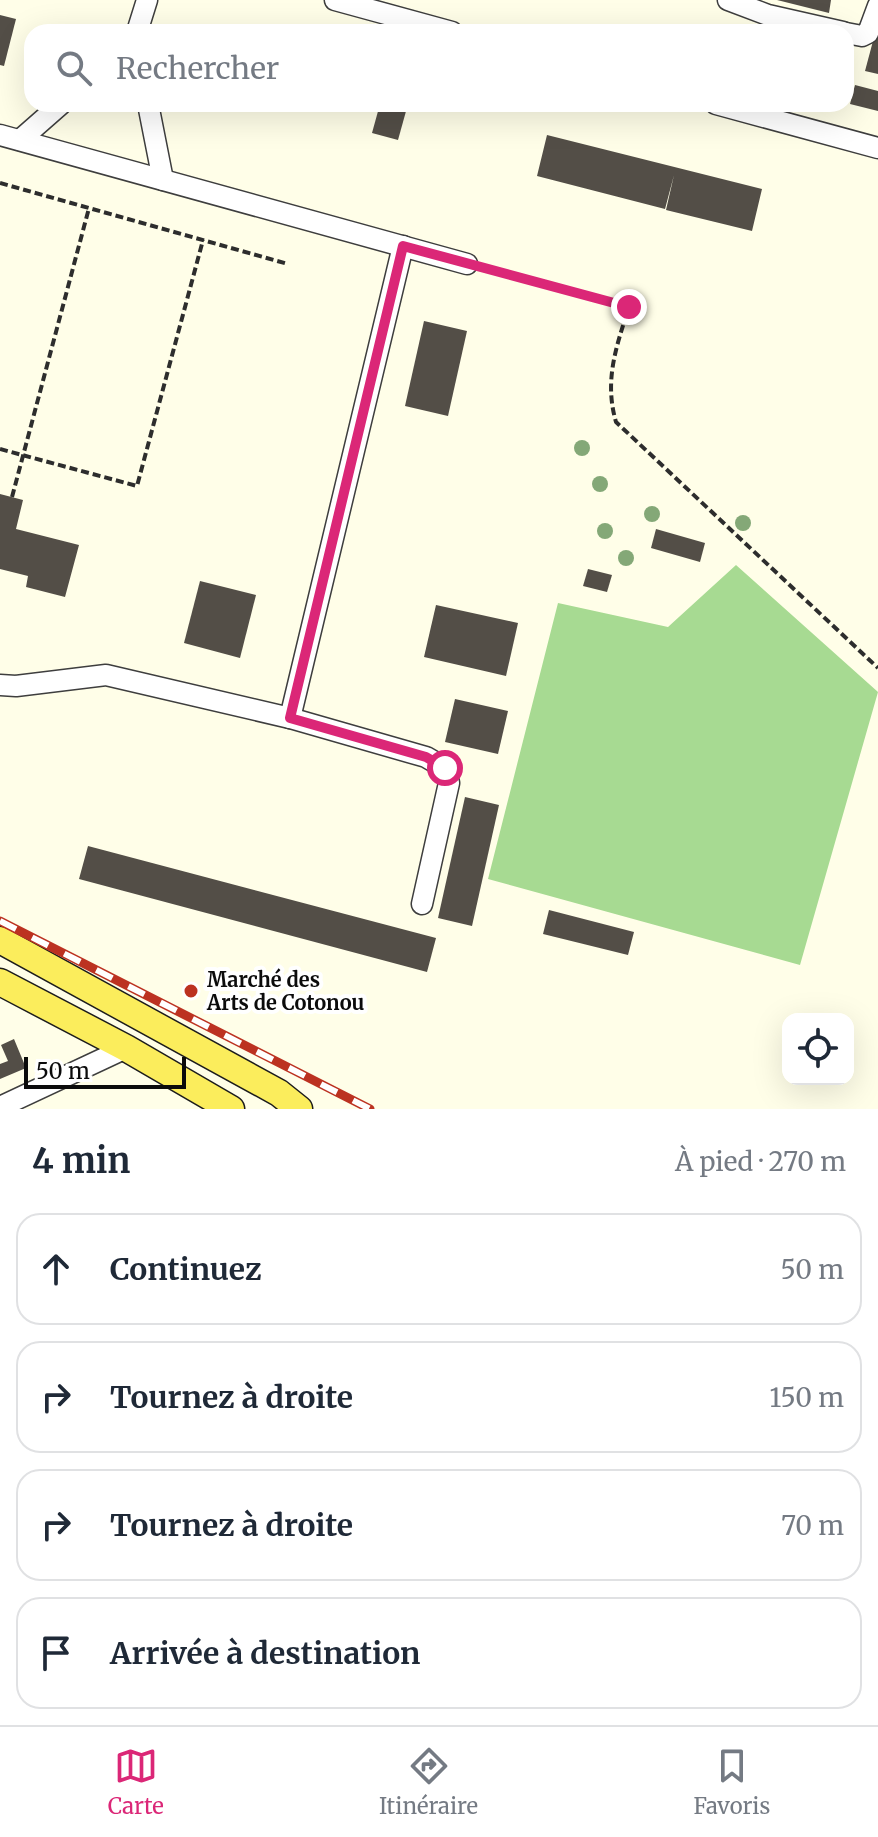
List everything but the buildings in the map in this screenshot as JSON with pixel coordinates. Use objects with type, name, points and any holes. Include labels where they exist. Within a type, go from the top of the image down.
[{"type":"main road","points":[[0,940],[279,1093],[299,1109]]},
{"type":"main road","points":[[0,982],[126,1048],[231,1109]]},
{"type":"street","points":[[140,24],[147,0]]},
{"type":"street","points":[[335,0],[423,24]]},
{"type":"street","points":[[728,0],[768,15],[808,24]]},
{"type":"street","points":[[854,34],[862,36],[868,33],[878,6]]},
{"type":"street","points":[[20,140],[52,112]]},
{"type":"street","points":[[150,112],[163,180]]},
{"type":"street","points":[[745,112],[878,148]]},
{"type":"street","points":[[0,135],[467,264]]},
{"type":"street","points":[[290,718],[403,246]]},
{"type":"street","points":[[0,685],[16,686],[106,675],[290,718],[426,757],[445,768],[449,783],[422,904]]},
{"type":"street","points":[[0,1107],[126,1048]]},
{"type":"path","points":[[0,183],[288,264]]},
{"type":"path","points":[[12,497],[89,208]]},
{"type":"path","points":[[0,449],[137,486],[203,240]]},
{"type":"path","points":[[467,264],[629,307],[609,380],[616,422],[878,668]]},
{"type":"green space","points":[[736,565],[878,692],[800,965],[488,879],[558,603],[668,627]]},
{"type":"railway","points":[[0,921],[370,1109]]},
{"type":"place","name":"Marché des Arts de Cotonou","points":[[191,991]]},
{"type":"route","points":[[445,768],[426,757],[290,718],[403,246],[629,307]]}]
